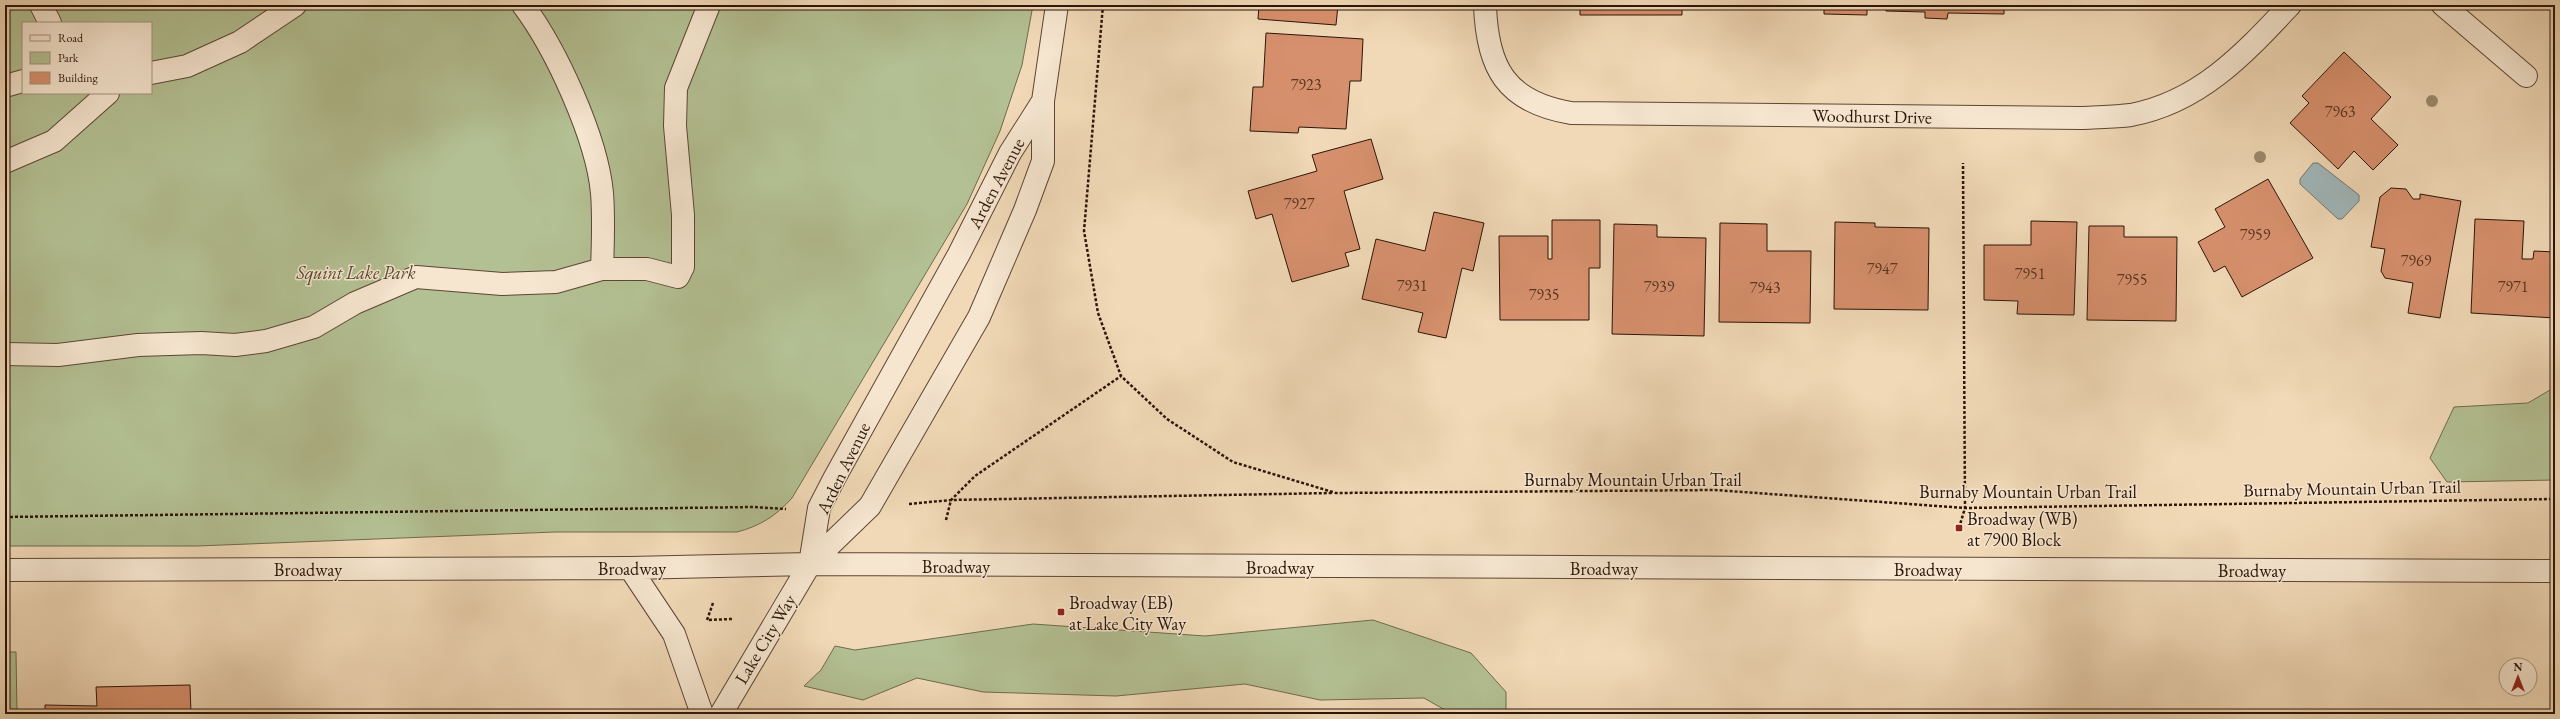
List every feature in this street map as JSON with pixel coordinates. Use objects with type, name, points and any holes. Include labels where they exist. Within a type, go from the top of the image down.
[{"type":"street","points":[[41,5],[50,22]]},
{"type":"street","points":[[152,73],[187,66],[240,42],[295,5]]},
{"type":"street","points":[[523,5],[553,51],[579,112],[594,156],[602,192],[602,270]]},
{"type":"street","points":[[5,354],[58,356],[138,346],[200,343],[235,345],[266,342],[314,327],[355,303],[416,277],[502,284],[556,282],[602,270],[647,270],[678,278],[683,267],[683,216],[675,126],[676,88],[709,5]]},
{"type":"street","name":"Arden Avenue","points":[[810,564],[870,506],[980,317],[1025,210],[1043,161],[1043,102],[1057,5]]},
{"type":"street","name":"Woodhurst Drive","points":[[1485,5],[1488,43],[1497,66],[1509,84],[1524,98],[1547,109],[1571,113],[2082,118],[2130,115],[2163,106],[2191,94],[2218,77],[2244,55],[2290,5]]},
{"type":"street","points":[[2443,5],[2526,76]]},
{"type":"street","points":[[5,86],[22,82]]},
{"type":"street","points":[[5,162],[54,141],[107,94]]},
{"type":"street","name":"Arden Avenue","points":[[810,564],[819,508],[959,254],[1010,153],[1043,102]]},
{"type":"street","name":"Broadway","points":[[5,570],[630,568],[810,564],[1045,567],[2555,571]]},
{"type":"street","name":"Lake City Way","points":[[721,714],[810,564]]},
{"type":"street","points":[[630,568],[674,634],[702,714]]},
{"type":"path","name":"Burnaby Mountain Urban Trail","points":[[1103,5],[1084,231],[1098,314],[1121,376],[1167,420],[1233,462],[1336,493],[1715,490],[1965,508],[2555,499]]},
{"type":"path","points":[[1959,528],[1965,508],[1963,163]]},
{"type":"path","points":[[946,520],[951,500],[975,476],[1121,376]]},
{"type":"path","points":[[926,504],[951,500],[1336,493]]},
{"type":"path","points":[[5,517],[752,507],[783,509]]},
{"type":"path","points":[[713,603],[707,620],[732,619]]},
{"type":"green space","name":"Squint Lake Park","points":[[5,5],[1033,5],[1022,65],[1000,131],[967,204],[792,498],[767,520],[753,527],[737,532],[555,532],[197,546],[5,546]]},
{"type":"green space","points":[[2555,387],[2555,480],[2447,482],[2430,458],[2454,407],[2528,403]]},
{"type":"green space","points":[[1373,620],[1471,653],[1506,692],[1506,714],[1452,714],[1424,698],[1320,700],[1245,684],[1116,696],[983,692],[917,678],[863,700],[804,686],[821,670],[835,646],[855,650],[1033,624],[1205,636]]},
{"type":"green space","points":[[5,652],[16,652],[17,714],[5,714]]},
{"type":"water","points":[[2313,163],[2318,163],[2359,195],[2359,201],[2342,219],[2338,219],[2300,184],[2300,179]]},
{"type":"building","points":[[1259,5],[1338,5],[1336,25],[1258,19]]},
{"type":"building","points":[[1580,5],[1682,5],[1682,15],[1580,15]]},
{"type":"building","points":[[1824,5],[1867,5],[1867,15],[1824,14]]},
{"type":"building","points":[[1886,5],[2004,5],[2004,14],[1948,13],[1947,19],[1925,18],[1925,12],[1886,11]]},
{"type":"building","points":[[1266,33],[1363,39],[1361,81],[1350,81],[1346,129],[1299,127],[1298,133],[1250,131],[1253,87],[1263,87]]},
{"type":"building","points":[[2344,52],[2391,97],[2371,119],[2398,145],[2373,170],[2354,151],[2338,169],[2290,123],[2309,103],[2302,96]]},
{"type":"building","points":[[1371,139],[1383,179],[1344,191],[1360,249],[1345,253],[1349,266],[1292,282],[1272,214],[1256,219],[1248,191],[1317,171],[1312,155]]},
{"type":"building","points":[[2268,179],[2313,258],[2242,297],[2225,266],[2214,272],[2198,242],[2225,227],[2215,209]]},
{"type":"building","points":[[2391,188],[2406,189],[2413,199],[2420,199],[2420,194],[2461,201],[2440,318],[2408,313],[2413,283],[2385,278],[2381,271],[2385,249],[2371,247],[2380,197]]},
{"type":"building","points":[[1434,212],[1484,223],[1473,271],[1462,268],[1446,338],[1418,332],[1423,313],[1362,299],[1376,239],[1425,251]]},
{"type":"building","points":[[2475,219],[2524,221],[2522,259],[2533,259],[2534,251],[2555,252],[2555,318],[2471,313]]},
{"type":"building","points":[[1552,220],[1600,220],[1600,268],[1589,268],[1589,320],[1500,320],[1499,236],[1548,236],[1548,259],[1552,259]]},
{"type":"building","points":[[2031,221],[2077,222],[2074,315],[2017,314],[2018,301],[1984,300],[1984,245],[2031,245]]},
{"type":"building","points":[[1835,222],[1875,223],[1875,227],[1929,228],[1928,310],[1834,309]]},
{"type":"building","points":[[1720,223],[1767,224],[1767,251],[1811,251],[1810,323],[1719,322]]},
{"type":"building","points":[[1614,224],[1657,225],[1657,237],[1706,238],[1704,336],[1612,334]]},
{"type":"building","points":[[2089,226],[2124,226],[2124,237],[2177,237],[2176,321],[2087,320]]},
{"type":"building","points":[[190,685],[191,714],[45,714],[45,705],[97,706],[96,687]]},
{"type":"place","name":"Broadway (WB) at 7900 Block","points":[[1959,528]]},
{"type":"place","name":"Broadway (EB) at Lake City Way","points":[[1061,612]]}]
